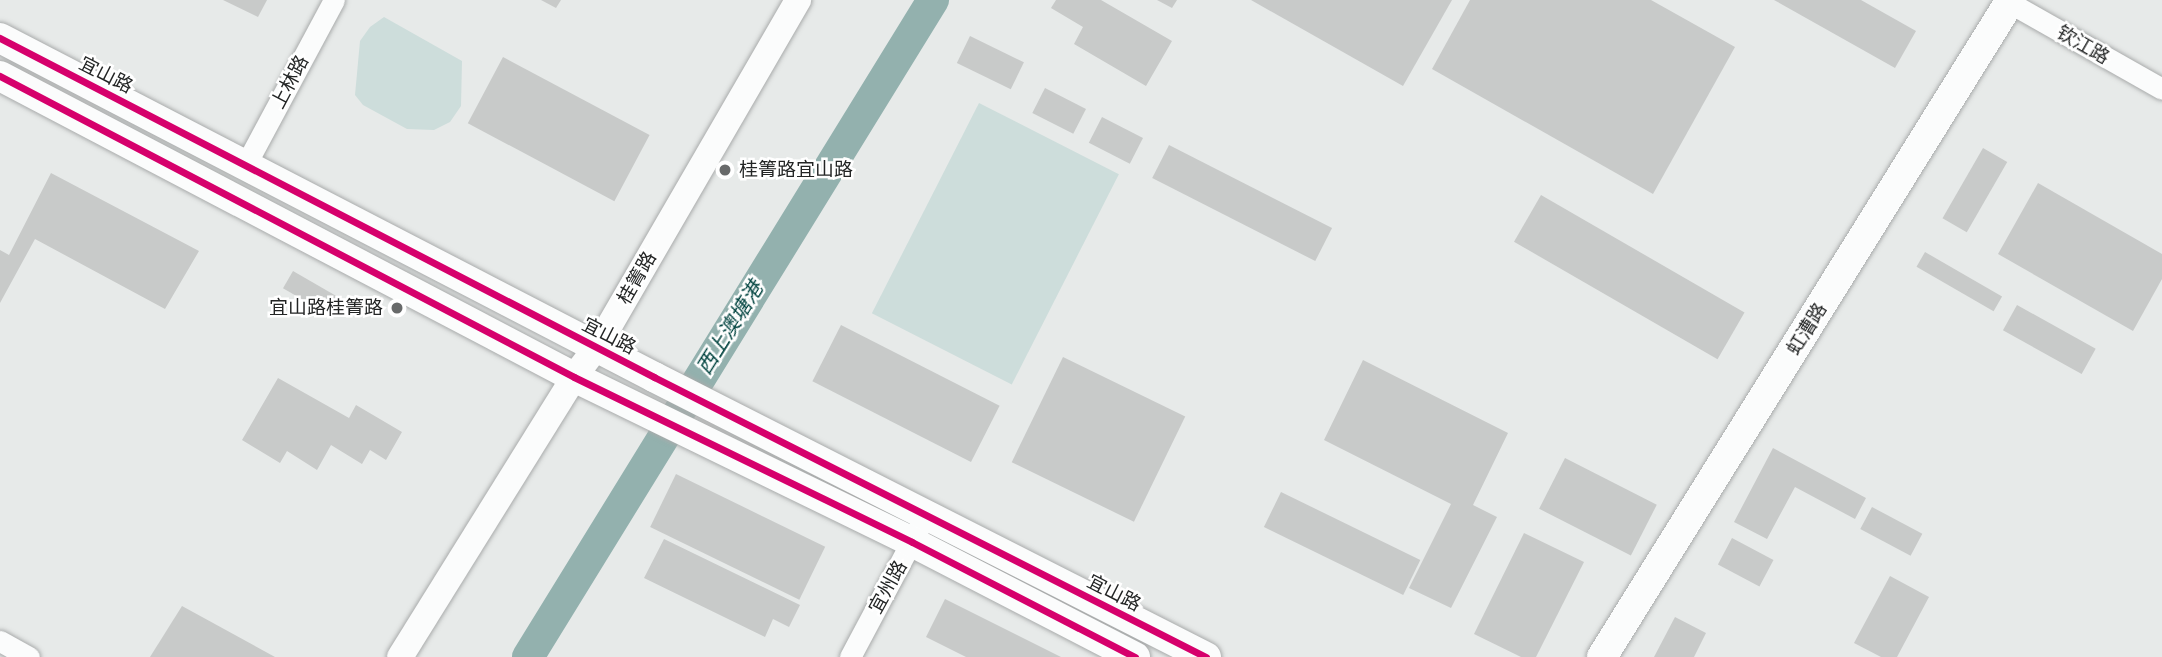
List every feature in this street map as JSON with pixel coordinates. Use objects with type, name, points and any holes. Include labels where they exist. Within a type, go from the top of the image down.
[{"type":"main road","name":"虹漕路","points":[[1602,657],[2009,1]]},
{"type":"main road","name":"宜山路","points":[[0,38],[717,409],[1135,657]]},
{"type":"main road","name":"宜山路","points":[[0,76],[637,408],[700,438],[919,529],[1206,657]]},
{"type":"street","name":"上林路","points":[[246,164],[334,0]]},
{"type":"street","name":"桂箐路","points":[[400,657],[574,377],[597,347],[798,0]]},
{"type":"street","name":"钦江路","points":[[2009,1],[2162,89]]},
{"type":"street","name":"宜州路","points":[[850,657],[919,529]]},
{"type":"street","points":[[0,641],[29,657]]},
{"type":"shaded area","points":[[384,17],[462,61],[461,106],[450,122],[434,130],[407,129],[363,105],[355,95],[360,41],[370,27]]},
{"type":"shaded area","points":[[979,103],[1119,174],[1012,385],[872,313]]},
{"type":"building","points":[[223,0],[267,0],[258,17]]},
{"type":"building","points":[[541,0],[561,0],[556,8]]},
{"type":"building","points":[[1056,0],[1101,0],[1172,41],[1146,86],[1074,44],[1083,27],[1051,8]]},
{"type":"building","points":[[1157,0],[1177,0],[1172,8]]},
{"type":"building","points":[[1251,0],[1452,0],[1403,86]]},
{"type":"building","points":[[1470,0],[1651,0],[1735,47],[1653,194],[1432,69]]},
{"type":"building","points":[[1774,0],[1861,0],[1916,31],[1895,68]]},
{"type":"building","points":[[970,36],[1024,62],[1011,89],[957,63]]},
{"type":"building","points":[[503,57],[650,135],[614,201],[468,123]]},
{"type":"building","points":[[1045,88],[1086,109],[1073,134],[1032,113]]},
{"type":"building","points":[[1102,117],[1143,138],[1130,164],[1089,143]]},
{"type":"building","points":[[1169,145],[1332,228],[1315,261],[1152,178]]},
{"type":"building","points":[[1983,148],[2007,162],[1967,232],[1942,218]]},
{"type":"building","points":[[51,173],[199,251],[165,309],[35,239],[0,303],[0,250],[9,255]]},
{"type":"building","points":[[2038,183],[2162,254],[2162,279],[2133,331],[1998,254]]},
{"type":"building","points":[[1541,195],[1745,312],[1718,359],[1514,242]]},
{"type":"building","points":[[1925,252],[2002,296],[1994,311],[1916,267]]},
{"type":"building","points":[[293,271],[336,296],[326,313],[283,288]]},
{"type":"building","points":[[2017,305],[2096,349],[2082,374],[2003,330]]},
{"type":"building","points":[[841,325],[1000,406],[971,462],[812,381]]},
{"type":"building","points":[[1063,357],[1185,417],[1134,522],[1012,462]]},
{"type":"building","points":[[1363,360],[1508,433],[1473,505],[1497,517],[1451,608],[1409,588],[1451,504],[1324,440]]},
{"type":"building","points":[[278,378],[349,418],[356,405],[402,432],[386,460],[370,450],[362,464],[331,445],[317,470],[287,451],[280,463],[242,440]]},
{"type":"building","points":[[1773,448],[1866,498],[1855,519],[1795,487],[1767,539],[1734,522]]},
{"type":"building","points":[[1565,458],[1657,505],[1631,556],[1539,509]]},
{"type":"building","points":[[676,474],[825,547],[799,600],[650,527]]},
{"type":"building","points":[[1281,492],[1420,560],[1403,595],[1264,527]]},
{"type":"building","points":[[1872,507],[1922,534],[1911,556],[1860,529]]},
{"type":"building","points":[[1524,533],[1584,562],[1536,657],[1521,657],[1474,634]]},
{"type":"building","points":[[1732,538],[1773,560],[1759,587],[1718,564]]},
{"type":"building","points":[[664,539],[800,605],[789,627],[773,619],[765,637],[644,578]]},
{"type":"building","points":[[1890,576],[1929,597],[1897,657],[1881,657],[1854,643]]},
{"type":"building","points":[[945,599],[1061,657],[966,657],[926,637]]},
{"type":"building","points":[[182,606],[275,657],[150,657]]},
{"type":"building","points":[[1675,617],[1706,633],[1694,657],[1654,657]]},
{"type":"waterway","name":"西上澳塘港","points":[[528,657],[933,0]]},
{"type":"cycle path","points":[[0,38],[654,377],[1206,657]]},
{"type":"cycle path","points":[[0,76],[574,377],[912,542],[1135,657]]},
{"type":"place","name":"桂箐路宜山路","points":[[725,170]]},
{"type":"place","name":"宜山路桂箐路","points":[[397,308]]}]
